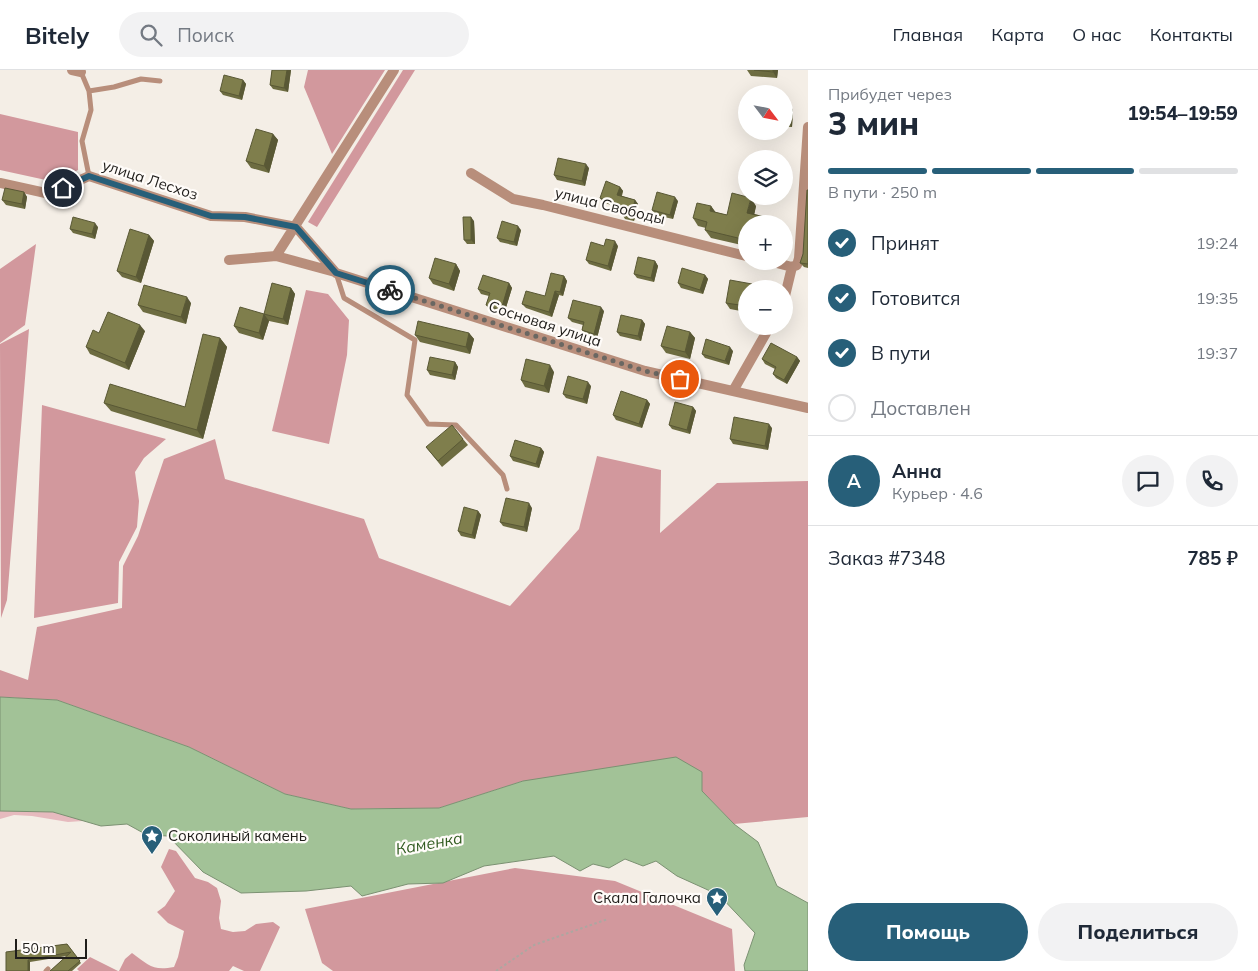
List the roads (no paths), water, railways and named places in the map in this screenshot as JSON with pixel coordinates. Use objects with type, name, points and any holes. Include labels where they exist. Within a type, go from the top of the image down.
[{"type":"street","points":[[229,260],[276,256],[394,70]]},
{"type":"street","points":[[790,280],[799,258],[808,127]]},
{"type":"street","name":"улица Свободы","points":[[471,174],[513,199],[738,254]]},
{"type":"street","name":"улица Лесхоз","points":[[0,183],[50,194],[89,176],[211,216],[245,217],[296,227]]},
{"type":"street","points":[[296,227],[336,273]]},
{"type":"street","name":"Сосновая улица","points":[[276,256],[336,273],[645,371],[808,408]]},
{"type":"street","points":[[732,391],[765,335]]},
{"type":"lane","points":[[79,71],[89,91],[91,110],[82,141],[89,176]]},
{"type":"lane","points":[[89,91],[114,87],[141,79],[160,81]]},
{"type":"lane","points":[[336,273],[344,298],[415,340],[407,395],[428,424],[456,425],[503,475],[507,489]]},
{"type":"water","name":"Каменка","points":[[0,697],[57,700],[189,747],[285,794],[351,809],[439,808],[523,781],[676,757],[702,772],[702,791],[734,824],[758,842],[777,886],[808,903],[808,971],[745,971],[744,965],[755,933],[719,895],[677,876],[656,861],[643,866],[625,859],[609,868],[593,864],[580,871],[554,856],[484,866],[443,883],[408,884],[362,896],[351,886],[306,891],[241,893],[203,872],[168,836],[147,835],[127,824],[101,826],[53,812],[0,811]]},
{"type":"place","name":"Соколиный камень","points":[[152,855]]},
{"type":"place","name":"Скала Галочка","points":[[717,917]]}]
